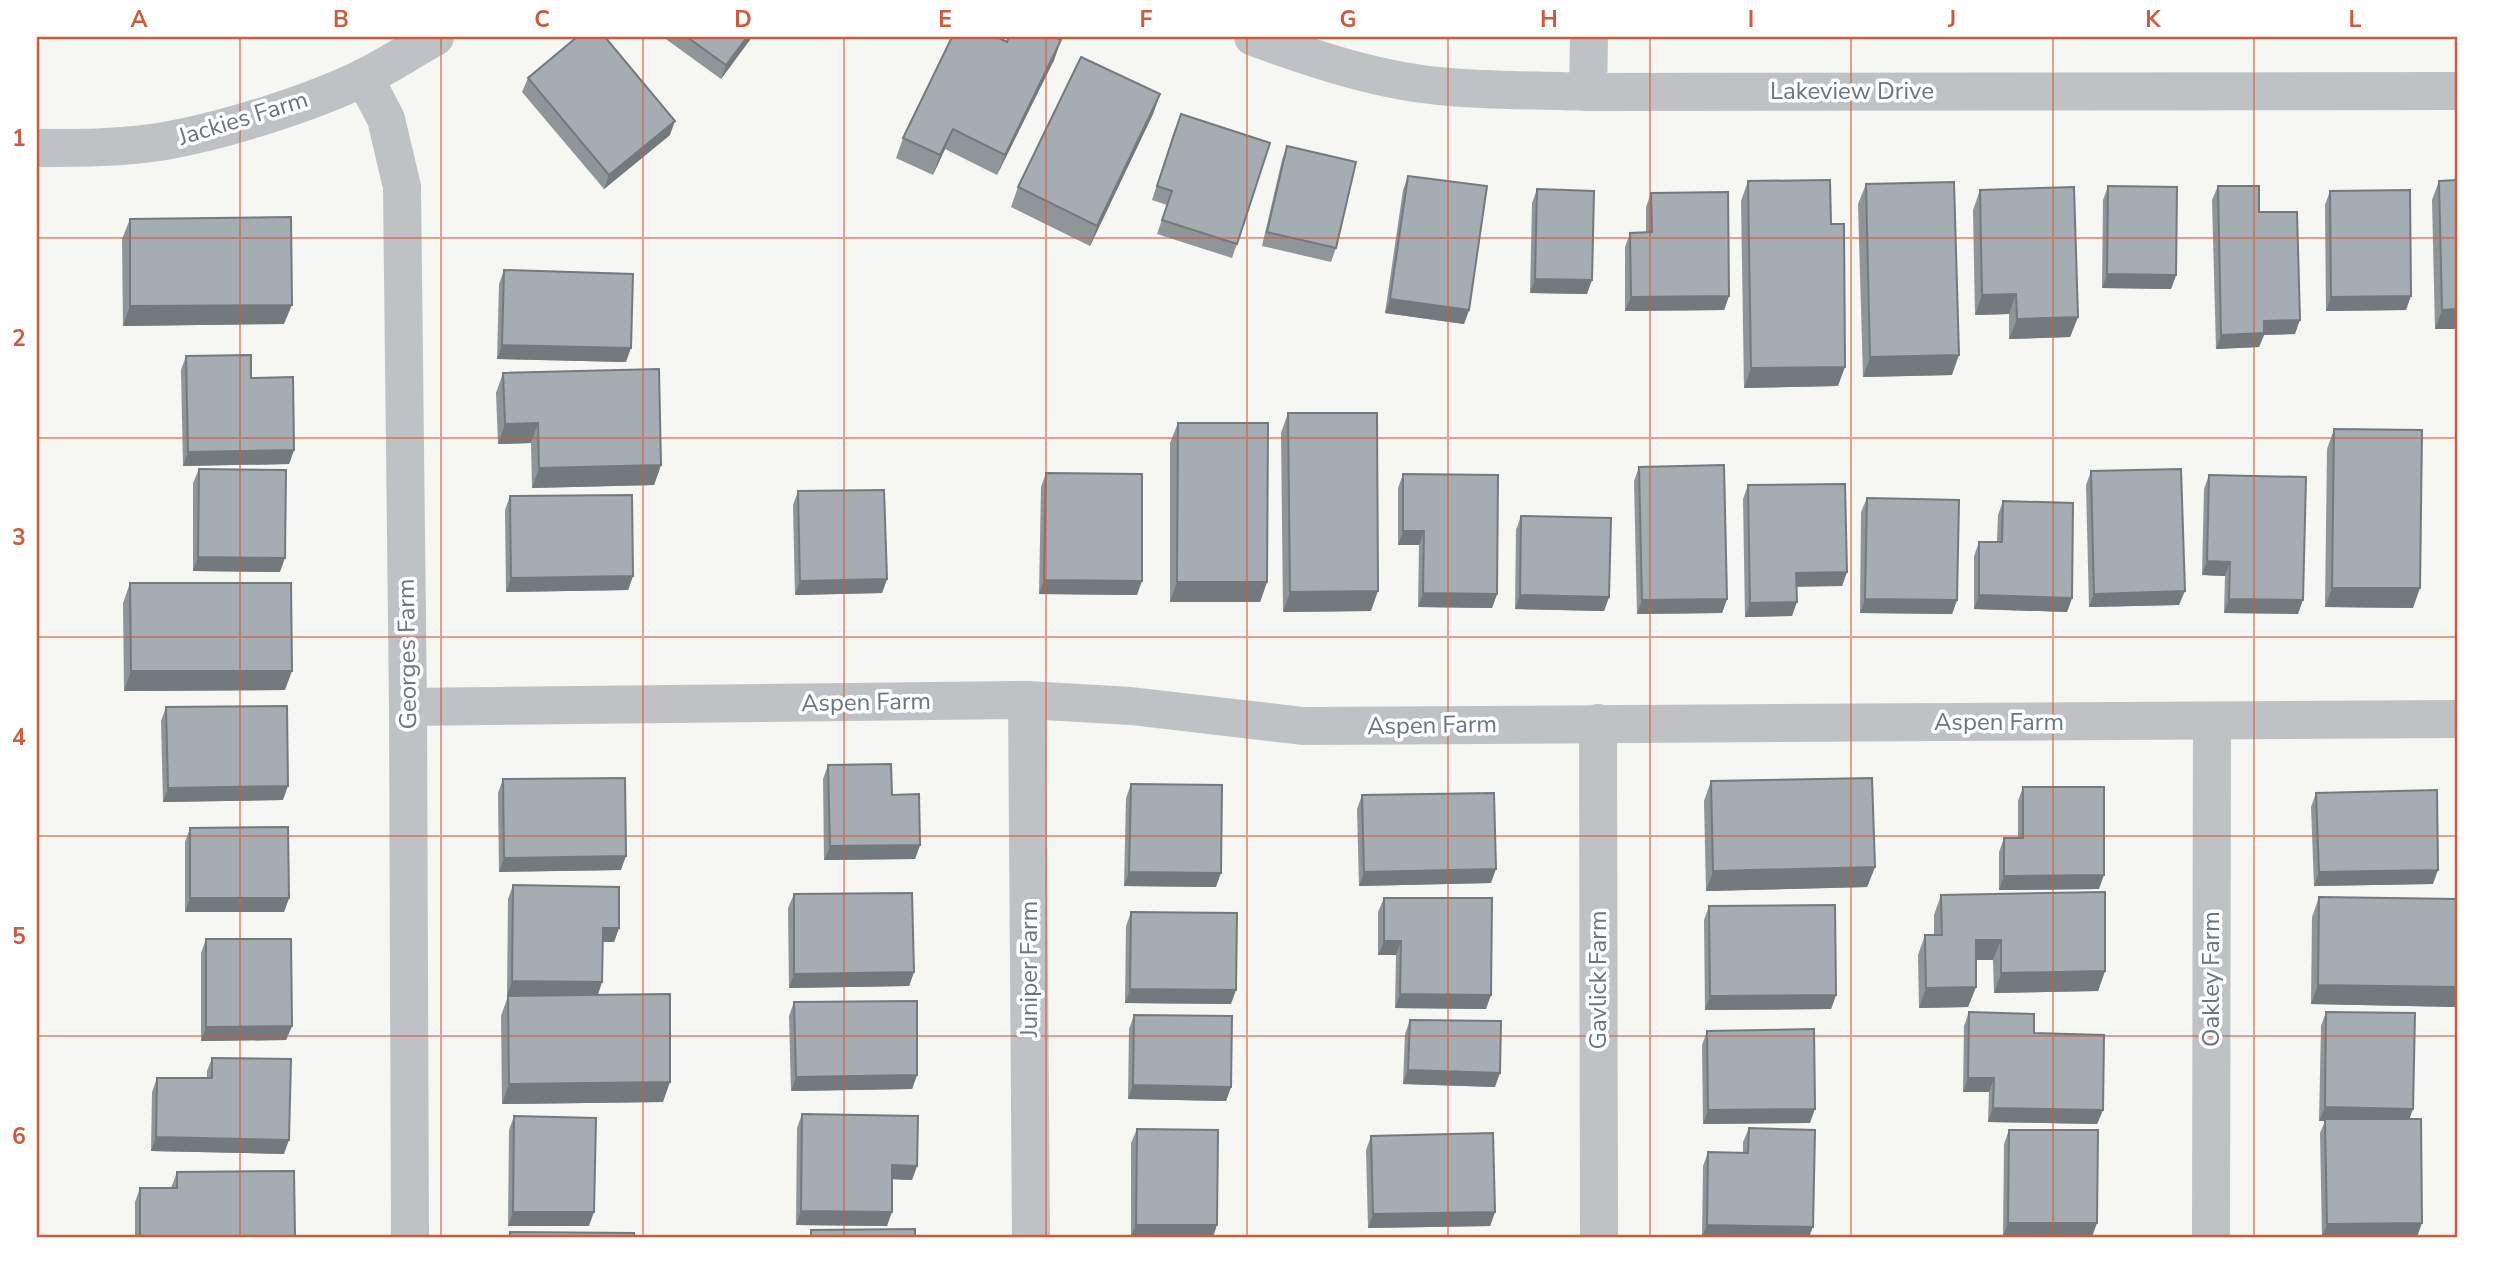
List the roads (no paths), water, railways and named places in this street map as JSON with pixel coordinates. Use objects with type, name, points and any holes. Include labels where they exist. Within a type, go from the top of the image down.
[{"type":"street","name":"Jackies Farm","points":[[37,148],[104,148],[166,141],[284,109],[364,77],[435,37]]},
{"type":"street","name":"Lakeview Drive","points":[[1253,37],[1383,77],[1448,87],[1588,92],[2457,91]]},
{"type":"street","points":[[1588,92],[1589,37]]},
{"type":"street","name":"Georges Farm","points":[[364,77],[386,119],[402,187],[410,1237]]},
{"type":"street","name":"Aspen Farm","points":[[408,707],[1027,701],[1132,706],[1303,726],[2457,719]]},
{"type":"street","name":"Juniper Farm","points":[[1027,701],[1031,1237]]},
{"type":"street","name":"Oakley Farm","points":[[2211,1237],[2212,721]]},
{"type":"street","name":"Gavlick Farm","points":[[1598,723],[1599,1237]]}]
